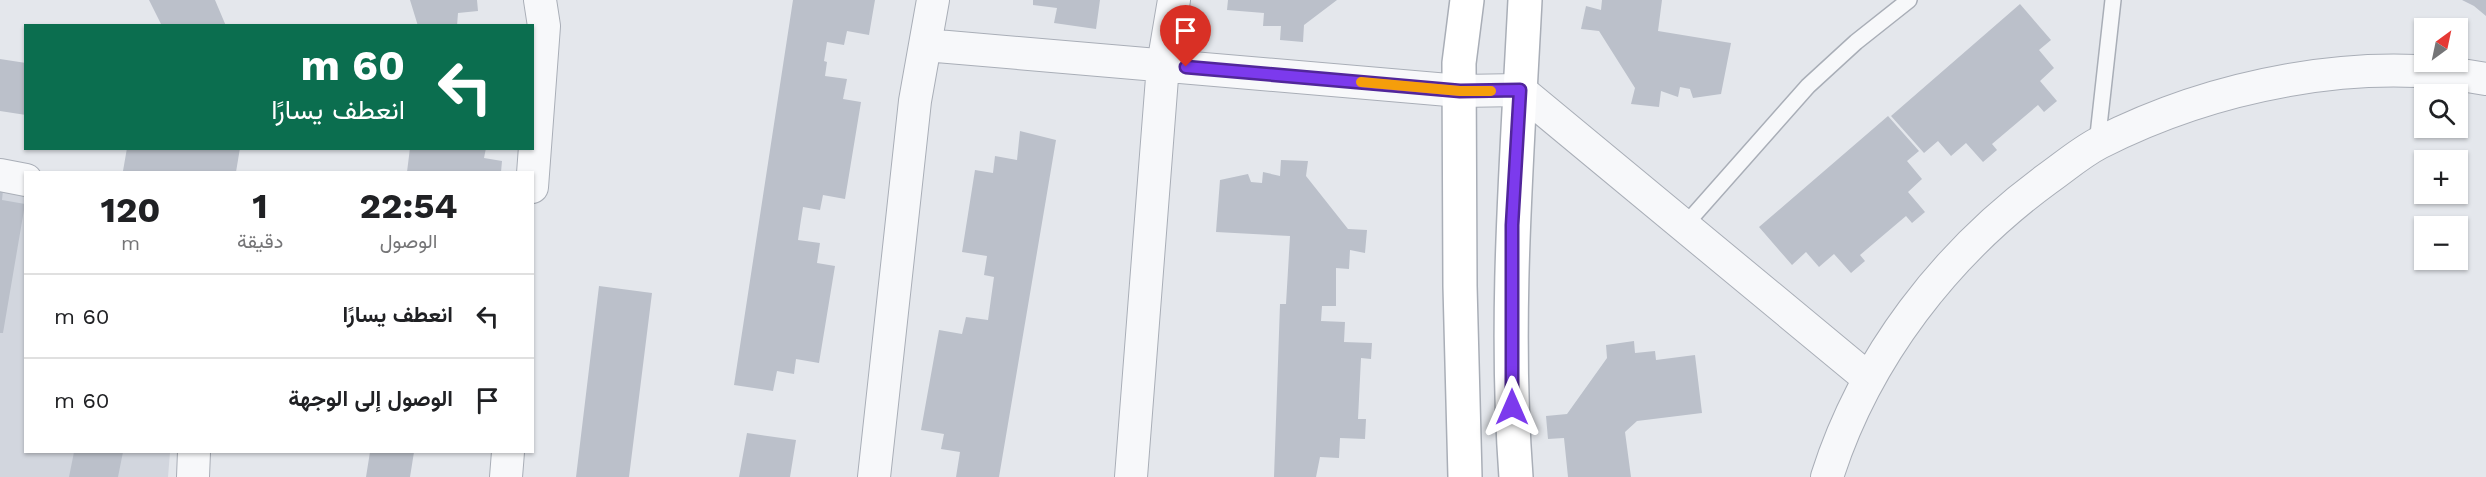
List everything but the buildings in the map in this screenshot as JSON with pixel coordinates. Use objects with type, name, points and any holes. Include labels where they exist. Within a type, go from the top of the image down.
[{"type":"main road","points":[[1465,477],[1460,286],[1460,63],[1467,0]]},
{"type":"main road","points":[[1516,477],[1512,429],[1512,225],[1526,0]]},
{"type":"street","points":[[533,171],[544,26],[540,0]]},
{"type":"street","points":[[874,477],[915,102],[933,0]]},
{"type":"street","points":[[1131,477],[1163,65],[1174,0]]},
{"type":"street","points":[[925,45],[1460,91],[1520,90],[1869,379]]},
{"type":"street","points":[[1827,477],[1836,451],[1869,379],[1911,312],[1963,252],[2021,198],[2097,144],[2158,118],[2232,92],[2310,76],[2390,70],[2486,79]]},
{"type":"street","points":[[0,175],[24,180]]},
{"type":"street","points":[[193,477],[194,453]]},
{"type":"street","points":[[506,477],[508,453]]},
{"type":"lane","points":[[1685,225],[1808,86],[1856,42],[1909,0]]},
{"type":"lane","points":[[2097,144],[2113,0]]},
{"type":"shaded area","points":[[0,184],[24,189],[24,453],[170,453],[168,477],[0,477]]},
{"type":"slow traffic","points":[[1361,82],[1460,91],[1491,91]]},
{"type":"route","points":[[1186,67],[1460,91],[1520,90],[1512,225],[1512,407]]}]
